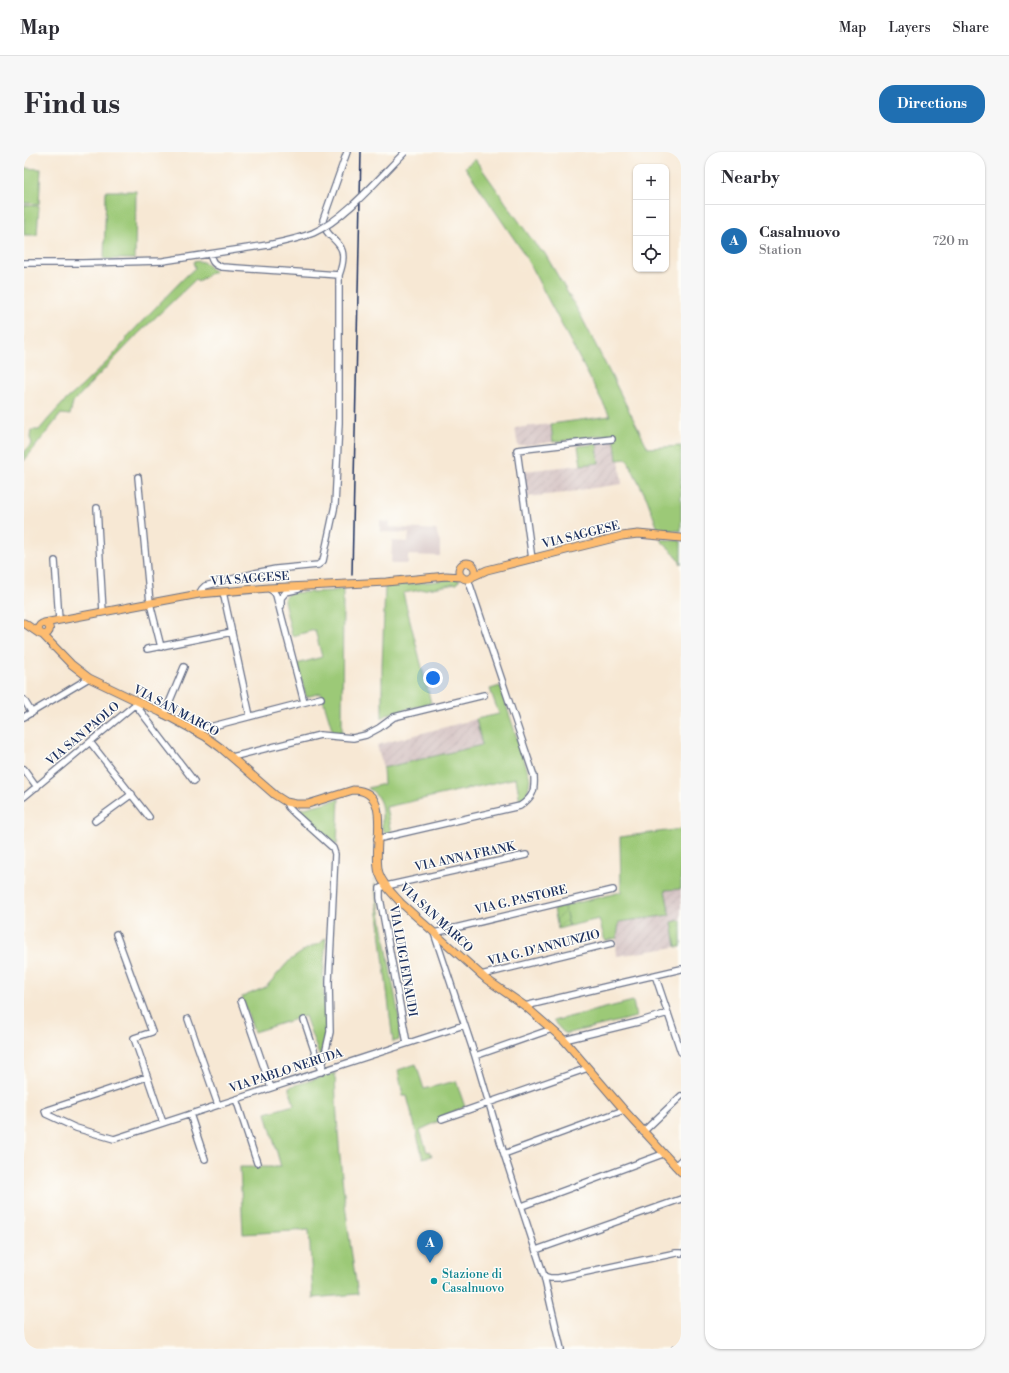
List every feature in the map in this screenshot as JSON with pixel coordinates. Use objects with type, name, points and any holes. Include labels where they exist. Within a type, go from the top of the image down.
[{"type":"main road","name":"VIA SAGGESE","points":[[44,629],[58,620],[199,594],[268,588],[386,582],[446,576],[468,578],[487,570],[622,536],[638,534],[681,538]]},
{"type":"main road","points":[[446,576],[463,563],[468,563],[475,567],[487,570]]},
{"type":"main road","points":[[461,565],[459,573],[468,578],[476,572],[475,567]]},
{"type":"main road","points":[[24,623],[44,629]]},
{"type":"main road","name":"VIA SAN MARCO","points":[[44,629],[54,648],[89,678],[206,737],[232,757],[275,795],[286,802],[308,804],[353,790],[367,792],[373,797],[376,803],[378,815],[377,859],[379,873],[386,886],[434,933],[481,975],[525,1006],[564,1040],[643,1132],[681,1172]]},
{"type":"street","points":[[199,594],[205,586],[222,581],[276,569],[318,565],[324,561],[336,497],[339,423],[339,275],[343,257],[342,249],[339,243],[327,232],[323,220],[347,152]]},
{"type":"street","points":[[24,263],[163,261],[268,245],[302,237],[330,223],[349,208],[405,152]]},
{"type":"street","points":[[210,254],[215,265],[222,267],[339,275]]},
{"type":"street","points":[[532,558],[517,450],[612,440]]},
{"type":"street","points":[[138,477],[150,603],[160,647]]},
{"type":"street","points":[[97,508],[103,612]]},
{"type":"street","points":[[54,562],[58,620]]},
{"type":"street","points":[[378,839],[520,806],[528,800],[533,791],[534,776],[468,578]]},
{"type":"street","points":[[282,614],[281,598],[286,592],[298,589],[322,588],[339,584]]},
{"type":"street","points":[[268,588],[276,595],[304,702]]},
{"type":"street","points":[[222,592],[250,716]]},
{"type":"street","points":[[147,649],[232,632]]},
{"type":"street","points":[[164,715],[184,667]]},
{"type":"street","points":[[24,717],[89,678]]},
{"type":"street","points":[[232,757],[320,735],[340,738],[359,737],[379,728],[394,717],[484,695]]},
{"type":"street","points":[[194,731],[321,698]]},
{"type":"street","points":[[24,700],[32,713]]},
{"type":"street","points":[[137,703],[194,781]]},
{"type":"street","name":"VIA SAN PAOLO","points":[[24,797],[137,703]]},
{"type":"street","points":[[90,742],[149,817]]},
{"type":"street","points":[[24,769],[37,787]]},
{"type":"street","points":[[95,821],[132,794]]},
{"type":"street","points":[[286,802],[288,807],[332,848],[335,854],[329,982],[330,1032],[321,1072]]},
{"type":"street","name":"VIA ANNA FRANK","points":[[386,886],[526,855]]},
{"type":"street","name":"VIA LUIGI EINAUDI","points":[[386,886],[380,888],[380,898],[407,1043]]},
{"type":"street","name":"VIA G. PASTORE","points":[[434,933],[613,890]]},
{"type":"street","points":[[434,933],[475,1056],[504,1154],[544,1276],[561,1349]]},
{"type":"street","points":[[116,934],[152,1032],[134,1038],[163,1123]]},
{"type":"street","name":"VIA G. D'ANNUNZIO","points":[[481,975],[612,942]]},
{"type":"street","points":[[525,1006],[681,969]]},
{"type":"street","points":[[655,975],[681,1052]]},
{"type":"street","points":[[241,1001],[270,1088]]},
{"type":"street","points":[[564,1040],[668,1013]]},
{"type":"street","points":[[188,1019],[218,1105]]},
{"type":"street","points":[[304,1020],[321,1072]]},
{"type":"street","name":"VIA PABLO NERUDA","points":[[147,1077],[45,1111],[46,1114],[76,1128],[114,1139],[464,1025]]},
{"type":"street","points":[[475,1056],[552,1029]]},
{"type":"street","points":[[442,1119],[588,1068]]},
{"type":"street","points":[[643,1132],[681,1096]]},
{"type":"street","points":[[236,1099],[257,1163]]},
{"type":"street","points":[[504,1154],[624,1110]]},
{"type":"street","points":[[190,1114],[204,1159]]},
{"type":"street","points":[[522,1206],[663,1154]]},
{"type":"street","points":[[675,1166],[681,1160]]},
{"type":"street","points":[[536,1250],[681,1199]]},
{"type":"street","points":[[544,1276],[558,1278],[681,1253]]},
{"type":"street","points":[[675,1349],[681,1348]]},
{"type":"shaded area","points":[[551,424],[553,442],[518,446],[515,428]]},
{"type":"shaded area","points":[[614,434],[622,484],[527,497],[524,471],[598,463],[596,436]]},
{"type":"shaded area","points":[[380,521],[390,522],[390,527],[436,530],[440,543],[440,556],[408,555],[408,564],[391,564],[392,541],[408,542],[409,533],[380,532]]},
{"type":"shaded area","points":[[476,719],[483,745],[383,768],[377,745]]},
{"type":"shaded area","points":[[681,889],[681,920],[672,923],[676,947],[617,956],[616,943],[619,922],[670,915],[665,890]]},
{"type":"green space","points":[[475,159],[535,244],[544,252],[580,314],[648,448],[681,446],[681,531],[658,529],[647,499],[627,459],[617,460],[614,434],[553,442],[551,424],[610,416],[523,252],[465,167]]},
{"type":"green space","points":[[24,168],[41,169],[39,204],[24,203]]},
{"type":"green space","points":[[106,191],[136,191],[135,259],[104,259]]},
{"type":"green space","points":[[24,205],[39,206],[37,235],[24,235]]},
{"type":"green space","points":[[193,262],[204,262],[215,272],[209,274],[198,282],[195,280],[139,333],[73,402],[70,415],[61,414],[24,461],[24,453],[32,443],[30,438],[31,430],[39,430],[66,400],[110,359],[128,336],[195,268]]},
{"type":"green space","points":[[597,444],[599,463],[581,465],[578,446]]},
{"type":"green space","points":[[659,539],[681,541],[681,564],[675,554]]},
{"type":"green space","points":[[454,579],[460,580],[456,584],[403,593],[431,703],[388,714],[382,718],[385,587]]},
{"type":"green space","points":[[343,589],[342,733],[333,732],[321,693],[306,697],[297,664],[322,657],[315,630],[292,636],[284,601],[286,596],[291,593],[333,591]]},
{"type":"green space","points":[[500,686],[530,778],[529,788],[525,796],[520,801],[516,778],[386,807],[391,833],[386,833],[383,831],[380,801],[378,797],[368,788],[384,784],[383,768],[482,745],[476,719],[499,714],[490,689]]},
{"type":"green space","points":[[339,799],[337,845],[297,810]]},
{"type":"green space","points":[[681,829],[681,889],[665,890],[670,915],[619,922],[617,938],[605,941],[599,919],[569,926],[564,906],[621,892],[620,837]]},
{"type":"green space","points":[[374,879],[400,1023],[399,1040],[393,1042]]},
{"type":"green space","points":[[564,906],[569,926],[558,929],[554,909]]},
{"type":"green space","points":[[681,920],[681,947],[676,947],[672,922]]},
{"type":"green space","points":[[326,937],[323,978],[326,1030],[320,1058],[305,1016],[254,1032],[242,997],[266,987],[289,961],[305,950],[322,942]]},
{"type":"green space","points":[[633,1001],[636,1017],[565,1034],[553,1021]]},
{"type":"green space","points":[[416,1064],[424,1089],[456,1081],[465,1107],[440,1117],[441,1120],[420,1130],[427,1152],[430,1151],[432,1156],[423,1158],[407,1096],[403,1096],[398,1070]]},
{"type":"green space","points":[[335,1073],[343,1184],[358,1294],[313,1298],[309,1230],[243,1234],[240,1167],[281,1167],[266,1113],[294,1105],[289,1087]]},
{"type":"railway","points":[[352,575],[361,152]]},
{"type":"place","name":"Casalnuovo","points":[[430,1263]]},
{"type":"place","name":"Stazione di Casalnuovo","points":[[434,1281]]}]
